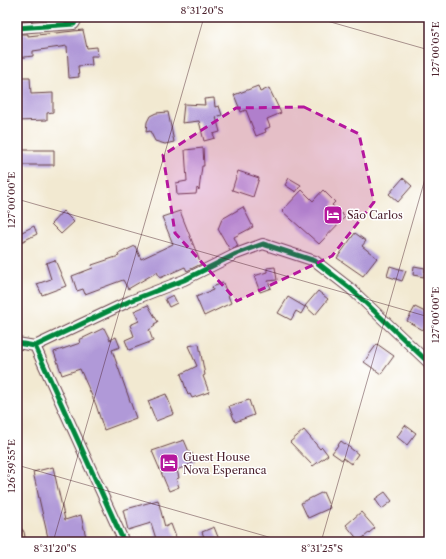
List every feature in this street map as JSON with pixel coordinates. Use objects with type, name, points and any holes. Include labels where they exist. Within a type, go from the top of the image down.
[{"type":"main road","points":[[17,535],[18,542]]},
{"type":"street","points":[[17,28],[74,24],[78,17]]},
{"type":"street","points":[[17,343],[35,346],[130,301],[184,280],[236,254],[263,244],[314,261],[351,288],[429,363]]},
{"type":"street","points":[[35,346],[124,542]]},
{"type":"highlighted area","points":[[304,107],[359,134],[374,202],[332,256],[237,301],[175,233],[163,155],[236,108]]},
{"type":"building","points":[[83,30],[87,48],[97,47],[98,56],[91,56],[92,65],[78,66],[79,77],[69,78],[67,46],[33,51],[33,56],[17,58],[17,34],[28,34],[28,36]]},
{"type":"building","points":[[17,77],[30,77],[31,94],[53,93],[53,112],[47,113],[47,120],[17,121]]},
{"type":"building","points":[[258,86],[260,92],[269,88],[281,113],[267,119],[270,127],[265,129],[266,132],[256,136],[246,110],[241,112],[234,95]]},
{"type":"building","points":[[214,98],[215,107],[219,106],[222,115],[216,117],[220,132],[213,134],[215,138],[204,141],[199,121],[182,123],[184,104],[205,105],[204,99]]},
{"type":"building","points":[[168,112],[174,142],[165,144],[155,141],[150,131],[146,132],[147,122],[150,116],[156,113]]},
{"type":"building","points":[[203,148],[204,166],[202,166],[199,190],[197,188],[196,194],[177,195],[176,183],[187,181],[185,150]]},
{"type":"building","points":[[21,150],[54,150],[54,165],[21,165]]},
{"type":"building","points":[[238,171],[259,178],[253,197],[232,190]]},
{"type":"building","points":[[289,178],[301,185],[296,192],[285,185]]},
{"type":"building","points":[[403,178],[412,186],[398,202],[389,194]]},
{"type":"building","points":[[302,190],[313,201],[323,190],[335,202],[332,205],[345,217],[319,244],[282,211]]},
{"type":"building","points":[[243,207],[253,227],[234,237],[238,246],[230,250],[218,229],[222,219]]},
{"type":"building","points":[[63,211],[74,222],[61,234],[51,224]]},
{"type":"building","points":[[180,211],[201,264],[187,271],[185,267],[160,278],[157,272],[128,289],[123,280],[85,294],[83,289],[77,291],[72,276],[93,268],[92,265],[119,256],[118,254],[135,246],[141,259],[173,244],[162,217]]},
{"type":"building","points":[[34,226],[37,234],[21,242],[18,234]]},
{"type":"building","points":[[355,233],[366,241],[362,246],[377,258],[363,276],[337,258]]},
{"type":"building","points":[[55,260],[66,286],[42,295],[37,284],[51,279],[46,263]]},
{"type":"building","points":[[390,266],[406,271],[402,281],[387,276]]},
{"type":"building","points":[[414,266],[425,268],[424,277],[413,275]]},
{"type":"building","points":[[275,267],[277,280],[268,281],[271,288],[260,292],[254,276],[267,272],[267,268]]},
{"type":"building","points":[[223,283],[231,303],[204,316],[196,297],[213,290],[212,287]]},
{"type":"building","points":[[318,291],[328,299],[315,315],[305,306]]},
{"type":"building","points":[[173,295],[177,303],[169,307],[165,299]]},
{"type":"building","points":[[288,297],[305,307],[301,314],[296,311],[291,320],[278,313]]},
{"type":"building","points":[[148,305],[158,322],[149,330],[153,341],[129,350],[125,340],[134,336],[130,325],[139,321],[134,311]]},
{"type":"building","points":[[415,307],[429,314],[429,319],[423,330],[407,321]]},
{"type":"building","points":[[104,328],[110,340],[116,337],[120,347],[112,350],[136,418],[104,430],[96,405],[80,369],[62,375],[54,352],[80,343],[79,340]]},
{"type":"building","points":[[199,344],[205,375],[203,376],[209,392],[192,398],[190,394],[188,395],[181,374],[197,366],[188,346]]},
{"type":"building","points":[[377,344],[394,356],[381,374],[364,362]]},
{"type":"building","points":[[166,394],[174,414],[156,421],[148,401]]},
{"type":"building","points":[[249,400],[254,415],[235,422],[229,406]]},
{"type":"building","points":[[405,425],[416,433],[407,445],[397,437]]},
{"type":"building","points":[[304,430],[320,449],[322,447],[328,455],[313,466],[290,442]]},
{"type":"building","points":[[184,440],[190,454],[192,453],[195,462],[177,470],[179,478],[176,479],[179,487],[169,491],[152,451]]},
{"type":"building","points":[[341,441],[358,454],[351,464],[332,453]]},
{"type":"building","points":[[53,467],[65,520],[81,515],[87,542],[49,542],[33,472]]},
{"type":"building","points":[[323,492],[330,508],[308,518],[301,503]]},
{"type":"building","points":[[385,492],[392,501],[382,509],[375,499]]},
{"type":"building","points":[[158,500],[165,527],[171,524],[177,540],[173,542],[157,542],[151,523],[128,530],[123,510]]},
{"type":"building","points":[[361,512],[375,528],[359,541],[346,525]]},
{"type":"building","points":[[214,527],[220,542],[206,542],[202,532]]},
{"type":"cycle path","points":[[17,28],[74,24],[78,17]]},
{"type":"cycle path","points":[[17,343],[35,346],[130,301],[184,280],[236,254],[263,244],[315,261],[351,289],[429,363]]},
{"type":"cycle path","points":[[35,346],[124,542]]},
{"type":"place","name":"São Carlos","points":[[333,215]]},
{"type":"place","name":"Guest House Nova Esperanca","points":[[169,463]]}]
